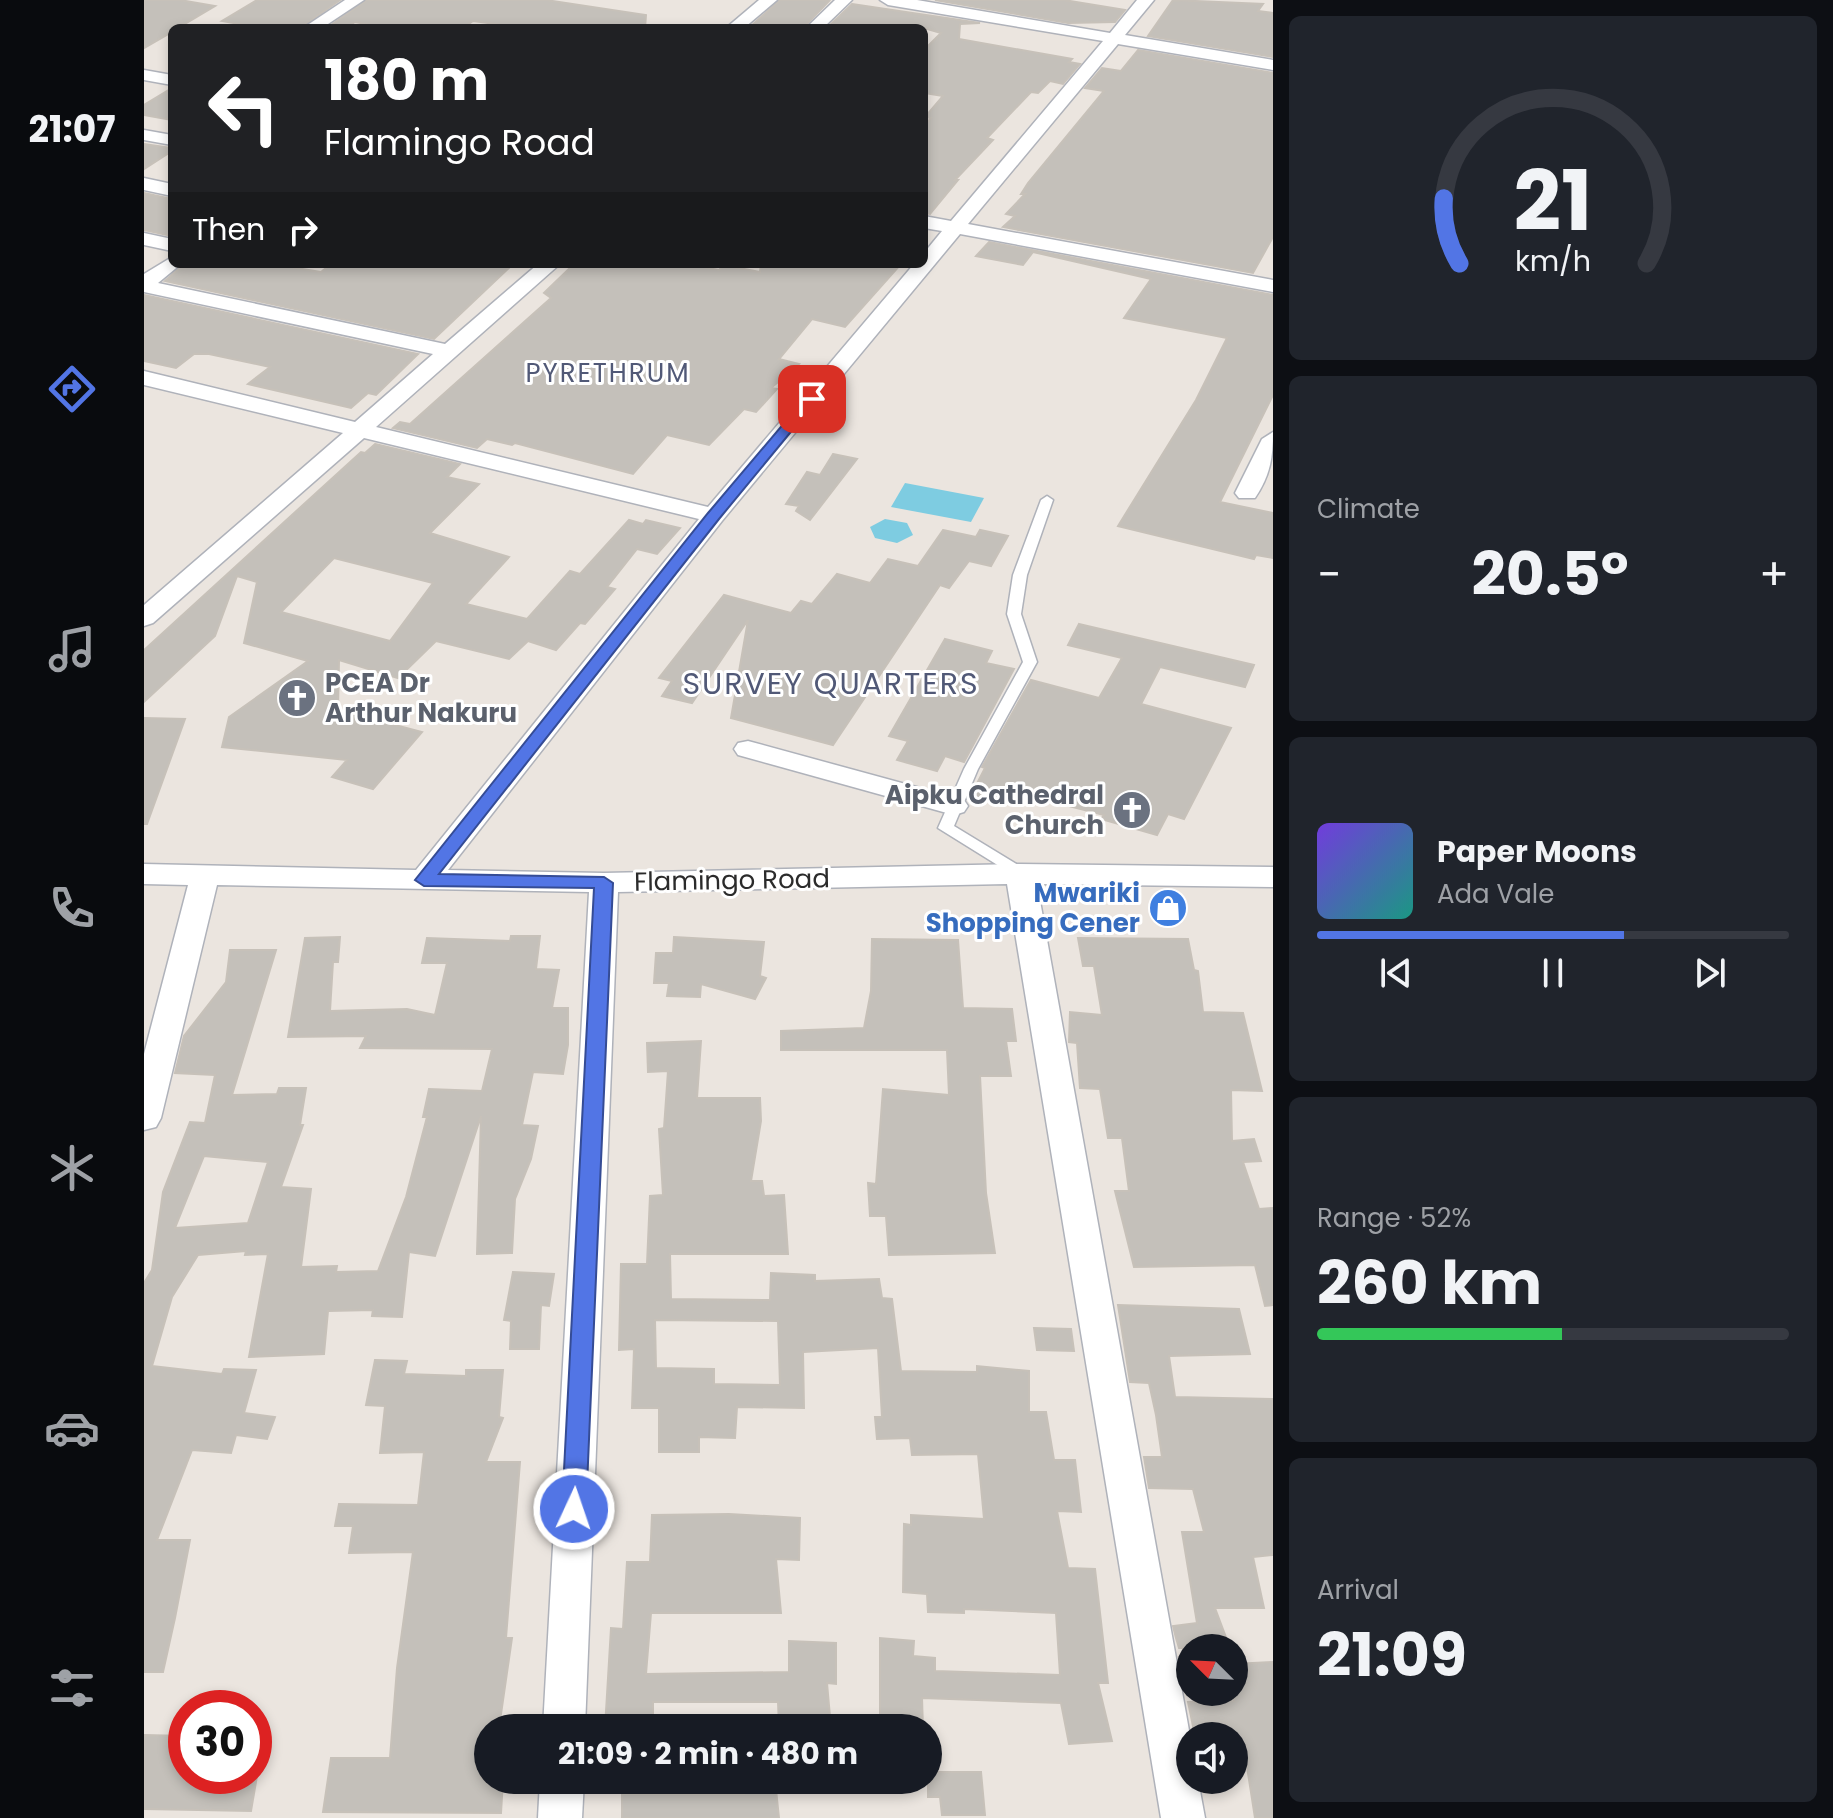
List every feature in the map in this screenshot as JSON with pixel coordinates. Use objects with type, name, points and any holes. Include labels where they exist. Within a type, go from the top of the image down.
[{"type":"street","points":[[317,24],[356,0]]},
{"type":"street","points":[[739,24],[769,0]]},
{"type":"street","points":[[818,24],[844,0]]},
{"type":"street","points":[[888,0],[1273,65]]},
{"type":"street","points":[[928,260],[1126,39],[1146,0]]},
{"type":"street","points":[[144,75],[168,79]]},
{"type":"street","points":[[144,135],[168,139]]},
{"type":"street","points":[[144,184],[168,189]]},
{"type":"street","points":[[928,223],[1273,286]]},
{"type":"street","points":[[144,239],[168,244]]},
{"type":"street","points":[[144,285],[168,266]]},
{"type":"street","points":[[144,618],[546,268]]},
{"type":"street","points":[[424,880],[714,516],[922,268]]},
{"type":"street","points":[[144,285],[452,352]]},
{"type":"street","points":[[144,378],[714,516]]},
{"type":"street","points":[[1247,493],[1273,439]]},
{"type":"street","points":[[748,749],[954,806]]},
{"type":"street","name":"Flamingo Road","points":[[144,874],[604,883],[1020,874],[1273,877]]},
{"type":"street","points":[[1020,874],[1183,1818]]},
{"type":"street","points":[[144,1118],[205,875]]},
{"type":"street","points":[[565,1714],[604,883]]},
{"type":"street","points":[[560,1818],[561,1794]]},
{"type":"lane","points":[[1020,874],[946,828],[954,806],[1030,662],[1014,614],[1020,575],[1047,500]]},
{"type":"water","points":[[905,483],[984,498],[971,522],[891,507]]},
{"type":"water","points":[[885,519],[907,523],[913,535],[897,543],[875,538],[870,527]]},
{"type":"building","points":[[144,0],[180,0],[215,6],[185,24],[168,24],[168,34],[144,48]]},
{"type":"building","points":[[257,0],[340,0],[306,24],[222,21]]},
{"type":"building","points":[[367,0],[546,0],[646,15],[645,24],[495,24],[473,21],[469,24],[333,24]]},
{"type":"building","points":[[780,0],[829,1],[807,24],[753,24]]},
{"type":"building","points":[[935,0],[1064,0],[1125,10],[1115,22],[1068,23]]},
{"type":"building","points":[[1173,0],[1263,4],[1258,11],[1273,13],[1273,57],[1148,36]]},
{"type":"building","points":[[852,4],[980,23],[960,24],[959,39],[1072,59],[1069,62],[1080,64],[1063,84],[1050,81],[1038,93],[1031,92],[987,138],[993,140],[955,180],[958,180],[930,214],[928,121],[931,118],[928,114],[943,96],[928,94],[928,46],[941,33],[928,29],[928,24],[831,24]]},
{"type":"building","points":[[1138,50],[1273,73],[1273,237],[1253,273],[1003,227],[1015,216],[1006,214],[1025,194],[1021,194],[1028,183],[1104,91],[1085,88],[1102,68],[1121,71]]},
{"type":"building","points":[[168,90],[168,119],[144,115],[144,105]]},
{"type":"building","points":[[144,144],[168,147],[168,154],[144,169]]},
{"type":"building","points":[[144,193],[168,198],[168,235],[144,230]]},
{"type":"building","points":[[989,242],[1273,295],[1273,395],[1220,502],[1273,513],[1273,558],[1256,555],[1254,559],[1118,526],[1196,400],[1227,338],[1124,318],[1151,279],[1033,252],[1023,265],[976,256]]},
{"type":"building","points":[[180,268],[296,268],[321,272],[326,268],[509,268],[434,339],[165,281]]},
{"type":"building","points":[[570,268],[739,268],[760,272],[760,268],[897,268],[845,327],[812,319],[779,359],[799,364],[771,388],[777,389],[756,412],[744,409],[709,445],[667,435],[633,474],[515,443],[512,445],[487,439],[477,448],[393,428],[400,422],[410,424],[551,298],[544,293]]},
{"type":"building","points":[[144,295],[418,354],[376,395],[368,393],[351,408],[248,384],[270,367],[209,354],[194,354],[176,368],[144,361]]},
{"type":"building","points":[[375,444],[460,464],[447,477],[479,484],[430,533],[509,557],[466,604],[527,619],[570,571],[580,574],[629,520],[643,524],[646,520],[680,528],[657,554],[637,549],[607,587],[615,589],[585,624],[580,623],[556,650],[528,641],[509,659],[436,641],[398,678],[339,660],[338,710],[422,732],[373,789],[332,777],[347,760],[222,747],[229,717],[308,661],[244,643],[257,582],[237,576],[215,636],[144,702],[144,650],[361,452],[365,453]],"holes":[[[334,558],[433,583],[390,641],[281,612]]]},
{"type":"building","points":[[833,454],[857,459],[810,520],[796,511],[799,506],[786,504],[807,472],[820,475]]},
{"type":"building","points":[[943,530],[976,537],[980,530],[1008,536],[991,566],[969,561],[949,588],[940,585],[833,745],[731,718],[748,620],[692,703],[662,696],[672,681],[659,678],[724,595],[791,613],[801,601],[812,604],[837,574],[870,583],[888,559],[918,566]]},
{"type":"building","points":[[1079,624],[1254,665],[1245,687],[1160,667],[1141,704],[1231,728],[1184,819],[1168,814],[1157,835],[1101,819],[1104,815],[1010,791],[1003,805],[970,797],[985,768],[982,767],[1031,680],[1099,698],[1122,658],[1068,645]]},
{"type":"building","points":[[945,639],[992,651],[986,663],[1014,669],[964,762],[945,756],[937,771],[897,760],[908,741],[889,736]]},
{"type":"building","points":[[144,718],[185,719],[147,824],[144,824]]},
{"type":"building","points":[[511,936],[540,936],[536,969],[559,970],[552,1008],[568,1008],[568,1045],[563,1074],[533,1072],[522,1125],[538,1126],[531,1159],[515,1199],[512,1253],[477,1254],[481,1116],[435,1256],[409,1252],[402,1317],[372,1316],[373,1310],[328,1311],[324,1354],[249,1357],[268,1254],[245,1255],[246,1251],[198,1255],[172,1297],[152,1366],[222,1374],[224,1369],[256,1370],[244,1413],[275,1417],[267,1439],[236,1435],[231,1453],[192,1450],[157,1540],[190,1540],[175,1618],[163,1672],[144,1672],[144,1283],[152,1270],[163,1192],[190,1122],[205,1123],[215,1075],[175,1073],[184,1036],[226,982],[230,950],[276,950],[232,1095],[277,1094],[279,1088],[306,1088],[300,1125],[303,1125],[281,1187],[311,1189],[301,1267],[337,1266],[336,1272],[378,1271],[406,1197],[427,1117],[423,1117],[429,1089],[482,1091],[492,1049],[360,1048],[366,1036],[288,1037],[305,938],[340,937],[338,962],[333,962],[330,1011],[407,1009],[435,1015],[447,963],[422,963],[427,938],[510,941]],"holes":[[[204,1156],[268,1162],[248,1223],[175,1228]]]},
{"type":"building","points":[[674,937],[764,942],[760,976],[766,978],[755,999],[701,984],[700,997],[667,996],[669,983],[654,983],[656,953],[673,953]]},
{"type":"building","points":[[1078,938],[1188,939],[1194,970],[1198,971],[1203,1012],[1243,1013],[1262,1091],[1231,1090],[1232,1141],[1254,1139],[1261,1161],[1243,1162],[1259,1209],[1273,1208],[1273,1305],[1265,1306],[1255,1265],[1134,1267],[1115,1191],[1129,1191],[1122,1138],[1108,1138],[1100,1089],[1080,1088],[1077,1043],[1069,1042],[1070,1012],[1102,1015],[1094,966],[1083,966]]},
{"type":"building","points":[[872,939],[958,940],[963,1008],[1012,1009],[1016,1041],[1006,1041],[1011,1076],[980,1076],[986,1193],[995,1253],[889,1255],[886,1216],[870,1216],[868,1183],[876,1184],[883,1089],[949,1095],[947,1050],[781,1050],[781,1031],[864,1028],[871,991]]},
{"type":"building","points":[[701,1041],[697,1098],[760,1098],[761,1121],[751,1181],[762,1181],[764,1196],[784,1195],[788,1254],[670,1254],[671,1299],[770,1300],[771,1273],[815,1275],[815,1281],[879,1279],[882,1298],[892,1299],[901,1371],[977,1372],[977,1366],[1029,1371],[1029,1412],[1046,1412],[1054,1460],[1075,1460],[1081,1512],[1057,1511],[1068,1568],[1095,1569],[1108,1683],[1098,1683],[1112,1741],[1069,1744],[1061,1703],[922,1698],[923,1714],[880,1714],[880,1638],[914,1641],[913,1656],[935,1658],[935,1671],[1060,1675],[1056,1613],[964,1609],[964,1613],[928,1612],[927,1594],[903,1592],[904,1524],[911,1525],[911,1515],[984,1519],[978,1454],[912,1455],[910,1438],[877,1439],[875,1417],[882,1417],[878,1348],[803,1352],[804,1408],[737,1407],[735,1438],[699,1437],[699,1452],[659,1452],[659,1408],[632,1408],[634,1349],[619,1350],[621,1264],[647,1264],[650,1196],[663,1195],[659,1129],[664,1128],[668,1071],[648,1072],[647,1043]],"holes":[[[655,1320],[778,1321],[780,1385],[714,1384],[714,1369],[656,1368]]]},
{"type":"building","points":[[513,1272],[554,1274],[549,1306],[541,1305],[539,1349],[510,1349],[511,1321],[504,1320]]},
{"type":"building","points":[[1118,1305],[1239,1309],[1250,1354],[1169,1356],[1175,1397],[1273,1399],[1273,1555],[1253,1557],[1264,1608],[1215,1608],[1225,1634],[1176,1634],[1176,1637],[1173,1626],[1197,1623],[1182,1532],[1204,1532],[1193,1489],[1149,1488],[1144,1457],[1162,1457],[1156,1415],[1149,1383],[1130,1382]]},
{"type":"building","points":[[1034,1328],[1071,1329],[1074,1351],[1037,1350]]},
{"type":"building","points":[[375,1360],[407,1361],[404,1374],[466,1376],[466,1370],[503,1370],[499,1417],[503,1418],[486,1462],[520,1462],[506,1638],[512,1638],[501,1714],[474,1714],[474,1794],[502,1794],[501,1813],[323,1812],[331,1758],[390,1758],[397,1668],[413,1552],[349,1553],[353,1526],[335,1526],[339,1504],[418,1505],[424,1452],[380,1453],[385,1406],[366,1405]]},
{"type":"building","points":[[729,1514],[800,1518],[799,1560],[776,1559],[781,1613],[651,1613],[646,1674],[789,1672],[789,1641],[836,1643],[836,1684],[827,1683],[830,1714],[778,1714],[778,1702],[653,1702],[653,1714],[606,1714],[611,1628],[623,1629],[627,1562],[650,1562],[652,1515]]},
{"type":"building","points":[[1273,1662],[1273,1818],[1255,1818],[1248,1773],[1248,1722],[1192,1722],[1189,1706],[1248,1706],[1248,1663]]},
{"type":"building","points":[[144,1735],[168,1736],[168,1794],[254,1794],[251,1811],[144,1809]]},
{"type":"building","points":[[942,1772],[981,1772],[985,1815],[942,1815],[940,1797],[928,1797],[928,1794],[942,1794]]},
{"type":"building","points":[[622,1794],[776,1794],[779,1818],[622,1818]]},
{"type":"place","name":"PCEA Dr Arthur Nakuru","points":[[297,698]]},
{"type":"place","name":"Aipku Cathedral Church","points":[[1132,810]]},
{"type":"place","name":"Mwariki Shopping Cener","points":[[1168,908]]},
{"type":"district","name":"PYRETHRUM","points":[[608,373]]},
{"type":"district","name":"SURVEY QUARTERS","points":[[831,683]]},
{"type":"route","points":[[574,1509],[604,883],[424,880],[714,516],[812,399]]}]
